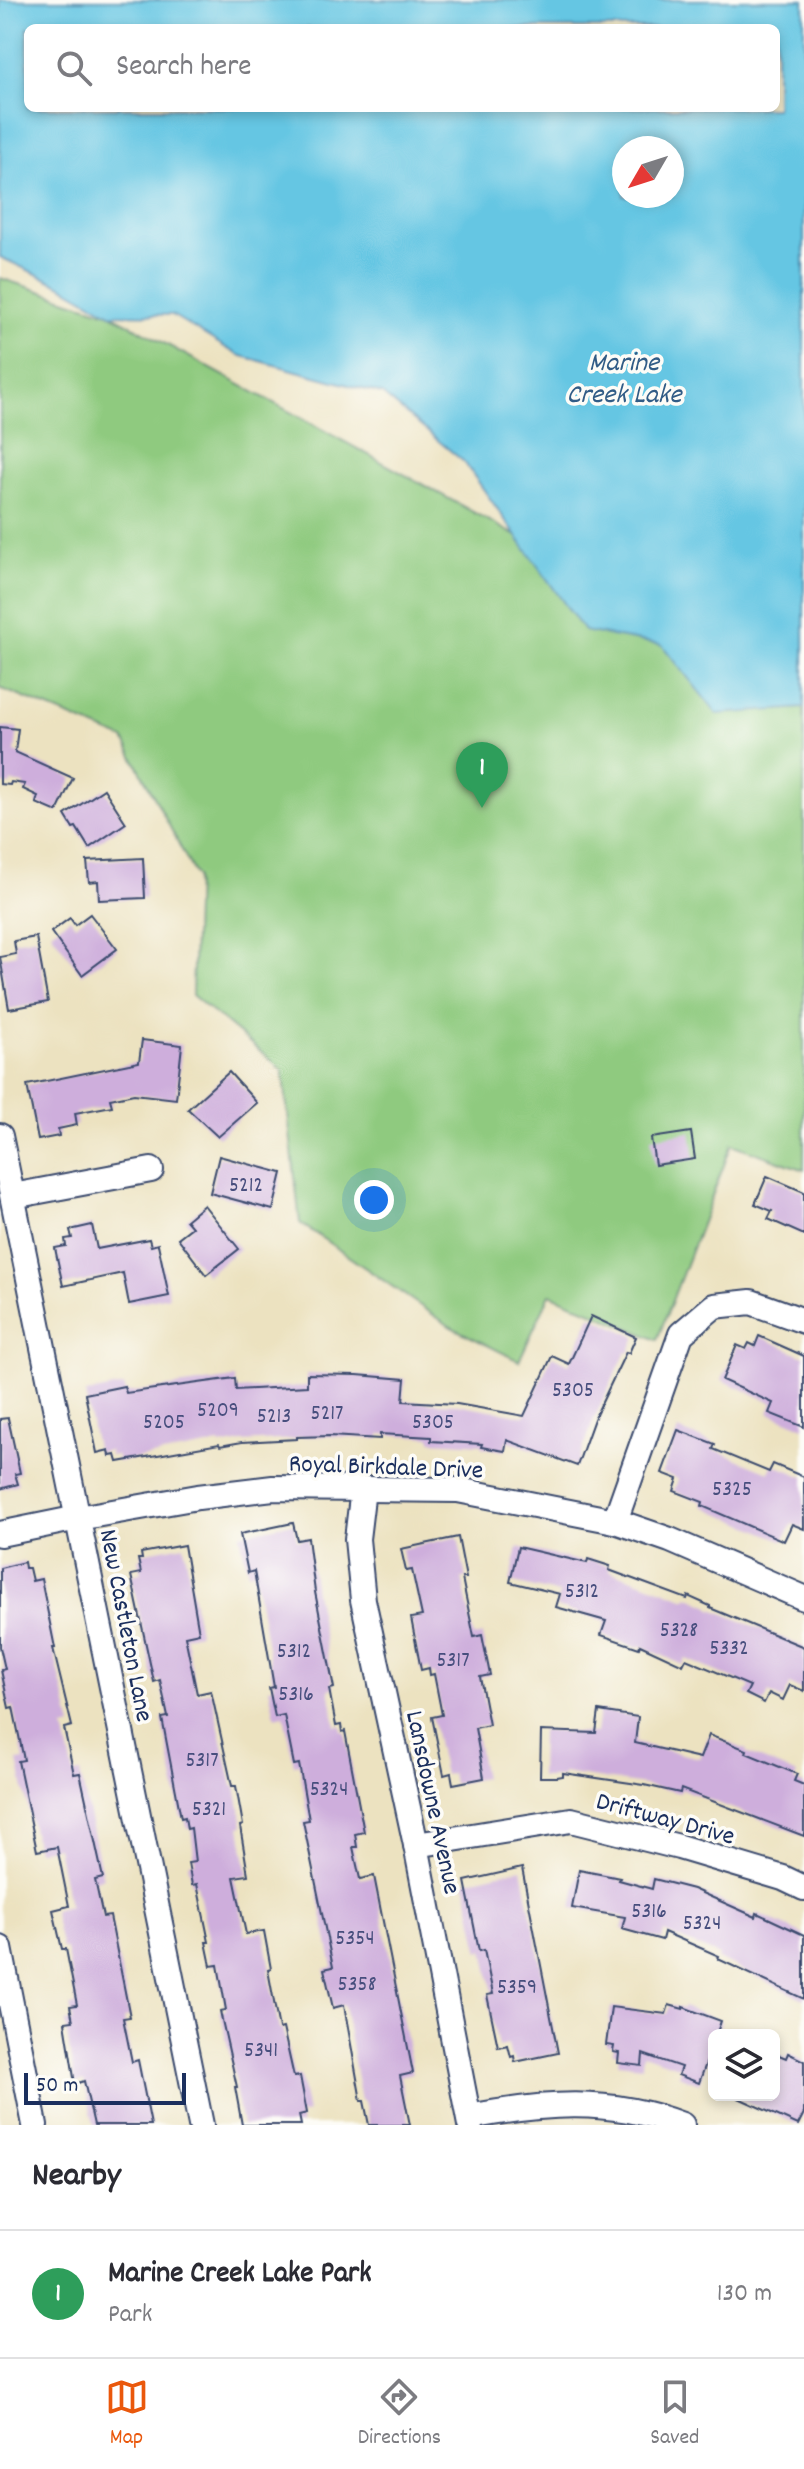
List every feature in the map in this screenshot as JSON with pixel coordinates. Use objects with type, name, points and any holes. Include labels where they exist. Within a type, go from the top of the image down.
[{"type":"street","name":"New Castleton Lane","points":[[0,1136],[201,2125]]},
{"type":"street","points":[[13,1196],[151,1170]]},
{"type":"street","points":[[615,1521],[681,1334],[714,1306],[751,1302],[804,1321]]},
{"type":"street","name":"Royal Birkdale Drive","points":[[0,1534],[198,1497],[273,1488],[458,1490],[615,1521],[670,1540],[804,1598]]},
{"type":"street","name":"Lansdowne Avenue","points":[[363,1489],[357,1539],[363,1600],[416,1845],[470,2121]]},
{"type":"street","name":"Driftway Drive","points":[[416,1845],[571,1820],[679,1847],[783,1878],[804,1888]]},
{"type":"street","points":[[0,1948],[35,2125]]},
{"type":"street","points":[[470,2121],[523,2107],[568,2104],[604,2105],[682,2125]]},
{"type":"green space","points":[[0,278],[111,314],[517,536],[697,661],[804,671],[804,1170],[732,1144],[657,1340],[550,1294],[519,1361],[451,1327],[300,1223],[283,1070],[192,995],[196,877],[124,739],[0,688]]},
{"type":"water","name":"Marine Creek Lake","points":[[0,0],[804,0],[804,708],[717,714],[662,645],[584,631],[464,462],[382,394],[238,355],[172,315],[111,314],[62,286],[0,257]]},
{"type":"building","points":[[0,727],[18,729],[15,752],[73,778],[57,812],[36,803],[38,796],[23,789],[25,784],[0,784]]},
{"type":"building","points":[[104,789],[126,823],[89,848],[65,815]]},
{"type":"building","points":[[143,858],[145,898],[99,900],[98,881],[89,882],[87,861]]},
{"type":"building","points":[[90,914],[117,949],[82,975],[51,932],[70,918],[75,925]]},
{"type":"building","points":[[36,937],[48,1002],[9,1009],[0,957],[16,954],[14,941]]},
{"type":"building","points":[[142,1040],[182,1045],[176,1099],[134,1094],[110,1099],[112,1106],[75,1113],[77,1125],[58,1129],[59,1136],[38,1140],[27,1085],[139,1062]]},
{"type":"building","points":[[229,1072],[257,1103],[218,1137],[188,1109]]},
{"type":"building","points":[[691,1132],[695,1159],[655,1165],[651,1138]]},
{"type":"building","points":[[219,1156],[282,1173],[273,1210],[210,1193]]},
{"type":"building","points":[[767,1176],[804,1192],[804,1235],[768,1219],[772,1211],[755,1204]]},
{"type":"building","points":[[204,1205],[239,1249],[206,1275],[178,1238],[192,1227],[186,1220]]},
{"type":"building","points":[[92,1225],[97,1249],[149,1239],[151,1246],[158,1244],[169,1296],[129,1304],[123,1273],[63,1286],[55,1248],[66,1246],[65,1239],[72,1238],[70,1230]]},
{"type":"building","points":[[591,1316],[636,1337],[594,1419],[577,1466],[507,1440],[505,1451],[481,1447],[482,1444],[431,1441],[431,1437],[380,1434],[380,1439],[297,1437],[219,1444],[118,1462],[116,1455],[110,1456],[109,1450],[97,1453],[85,1394],[124,1386],[126,1393],[235,1378],[236,1390],[307,1386],[307,1374],[357,1375],[405,1379],[403,1401],[457,1404],[524,1416],[552,1356],[569,1364]]},
{"type":"building","points":[[759,1336],[804,1356],[804,1427],[769,1413],[773,1403],[722,1380],[737,1345],[746,1349],[749,1343],[755,1346]]},
{"type":"building","points":[[8,1418],[20,1473],[15,1474],[18,1484],[0,1489],[0,1419]]},
{"type":"building","points":[[678,1430],[715,1444],[713,1449],[769,1472],[773,1464],[804,1477],[804,1529],[792,1524],[784,1541],[674,1491],[678,1479],[662,1473]]},
{"type":"building","points":[[293,1523],[297,1540],[308,1538],[334,1688],[329,1689],[336,1726],[341,1725],[342,1732],[345,1731],[364,1832],[355,1834],[357,1847],[353,1847],[360,1879],[374,1876],[413,2073],[400,2076],[410,2125],[369,2125],[364,2101],[361,2101],[344,2005],[333,2008],[324,1969],[333,1967],[303,1821],[309,1820],[299,1764],[294,1765],[284,1715],[275,1717],[269,1688],[274,1687],[254,1571],[248,1573],[240,1534]]},
{"type":"building","points":[[458,1537],[466,1578],[462,1578],[474,1637],[482,1635],[490,1675],[480,1677],[489,1725],[475,1728],[484,1778],[453,1784],[451,1773],[444,1775],[432,1717],[442,1715],[434,1674],[430,1675],[429,1668],[421,1670],[411,1618],[422,1616],[412,1570],[406,1571],[401,1549]]},
{"type":"building","points":[[184,1545],[199,1633],[185,1636],[197,1694],[211,1691],[232,1786],[236,1786],[248,1875],[234,1877],[246,1934],[264,1931],[279,2029],[283,2028],[294,2077],[300,2076],[307,2113],[299,2115],[301,2125],[242,2125],[220,2011],[226,2010],[218,1965],[211,1966],[197,1884],[192,1885],[188,1863],[195,1862],[191,1828],[187,1829],[185,1817],[181,1818],[162,1718],[168,1717],[160,1680],[154,1682],[131,1575],[141,1573],[138,1559],[142,1559],[141,1553]]},
{"type":"building","points":[[518,1547],[587,1563],[588,1559],[610,1566],[609,1570],[687,1599],[688,1596],[804,1647],[804,1691],[790,1685],[783,1700],[769,1693],[764,1703],[746,1694],[750,1686],[686,1659],[683,1665],[640,1645],[639,1648],[601,1635],[606,1621],[556,1607],[560,1594],[510,1582]]},
{"type":"building","points":[[24,1562],[32,1581],[41,1579],[53,1648],[72,1726],[64,1728],[74,1774],[80,1773],[103,1878],[95,1880],[103,1917],[110,1916],[130,2017],[123,2018],[132,2062],[138,2060],[151,2125],[94,2125],[84,2081],[75,2084],[65,2022],[73,2021],[70,2006],[77,2005],[66,1949],[62,1949],[53,1910],[69,1906],[57,1847],[37,1851],[18,1761],[24,1760],[13,1707],[9,1708],[1,1670],[5,1669],[0,1647],[0,1568]]},
{"type":"building","points":[[599,1711],[638,1717],[635,1743],[700,1758],[709,1735],[797,1774],[794,1781],[804,1785],[804,1836],[681,1789],[680,1793],[563,1773],[563,1776],[540,1777],[541,1731],[596,1733]]},
{"type":"building","points":[[522,1868],[558,2053],[515,2062],[508,2045],[498,2047],[487,1995],[493,1994],[484,1950],[479,1951],[465,1881]]},
{"type":"building","points":[[579,1870],[620,1878],[652,1889],[654,1879],[693,1889],[804,1935],[804,1999],[664,1932],[662,1940],[622,1929],[625,1917],[572,1908]]},
{"type":"building","points":[[669,2005],[721,2021],[718,2029],[708,2029],[708,2058],[699,2083],[678,2075],[681,2067],[643,2054],[642,2066],[618,2063],[619,2053],[613,2052],[614,2046],[606,2045],[611,2007],[666,2014]]},
{"type":"building","points":[[788,2053],[804,2061],[804,2113],[798,2125],[745,2101],[780,2101],[780,2056],[786,2058]]},
{"type":"place","name":"Marine Creek Lake Park","points":[[482,808]]}]
